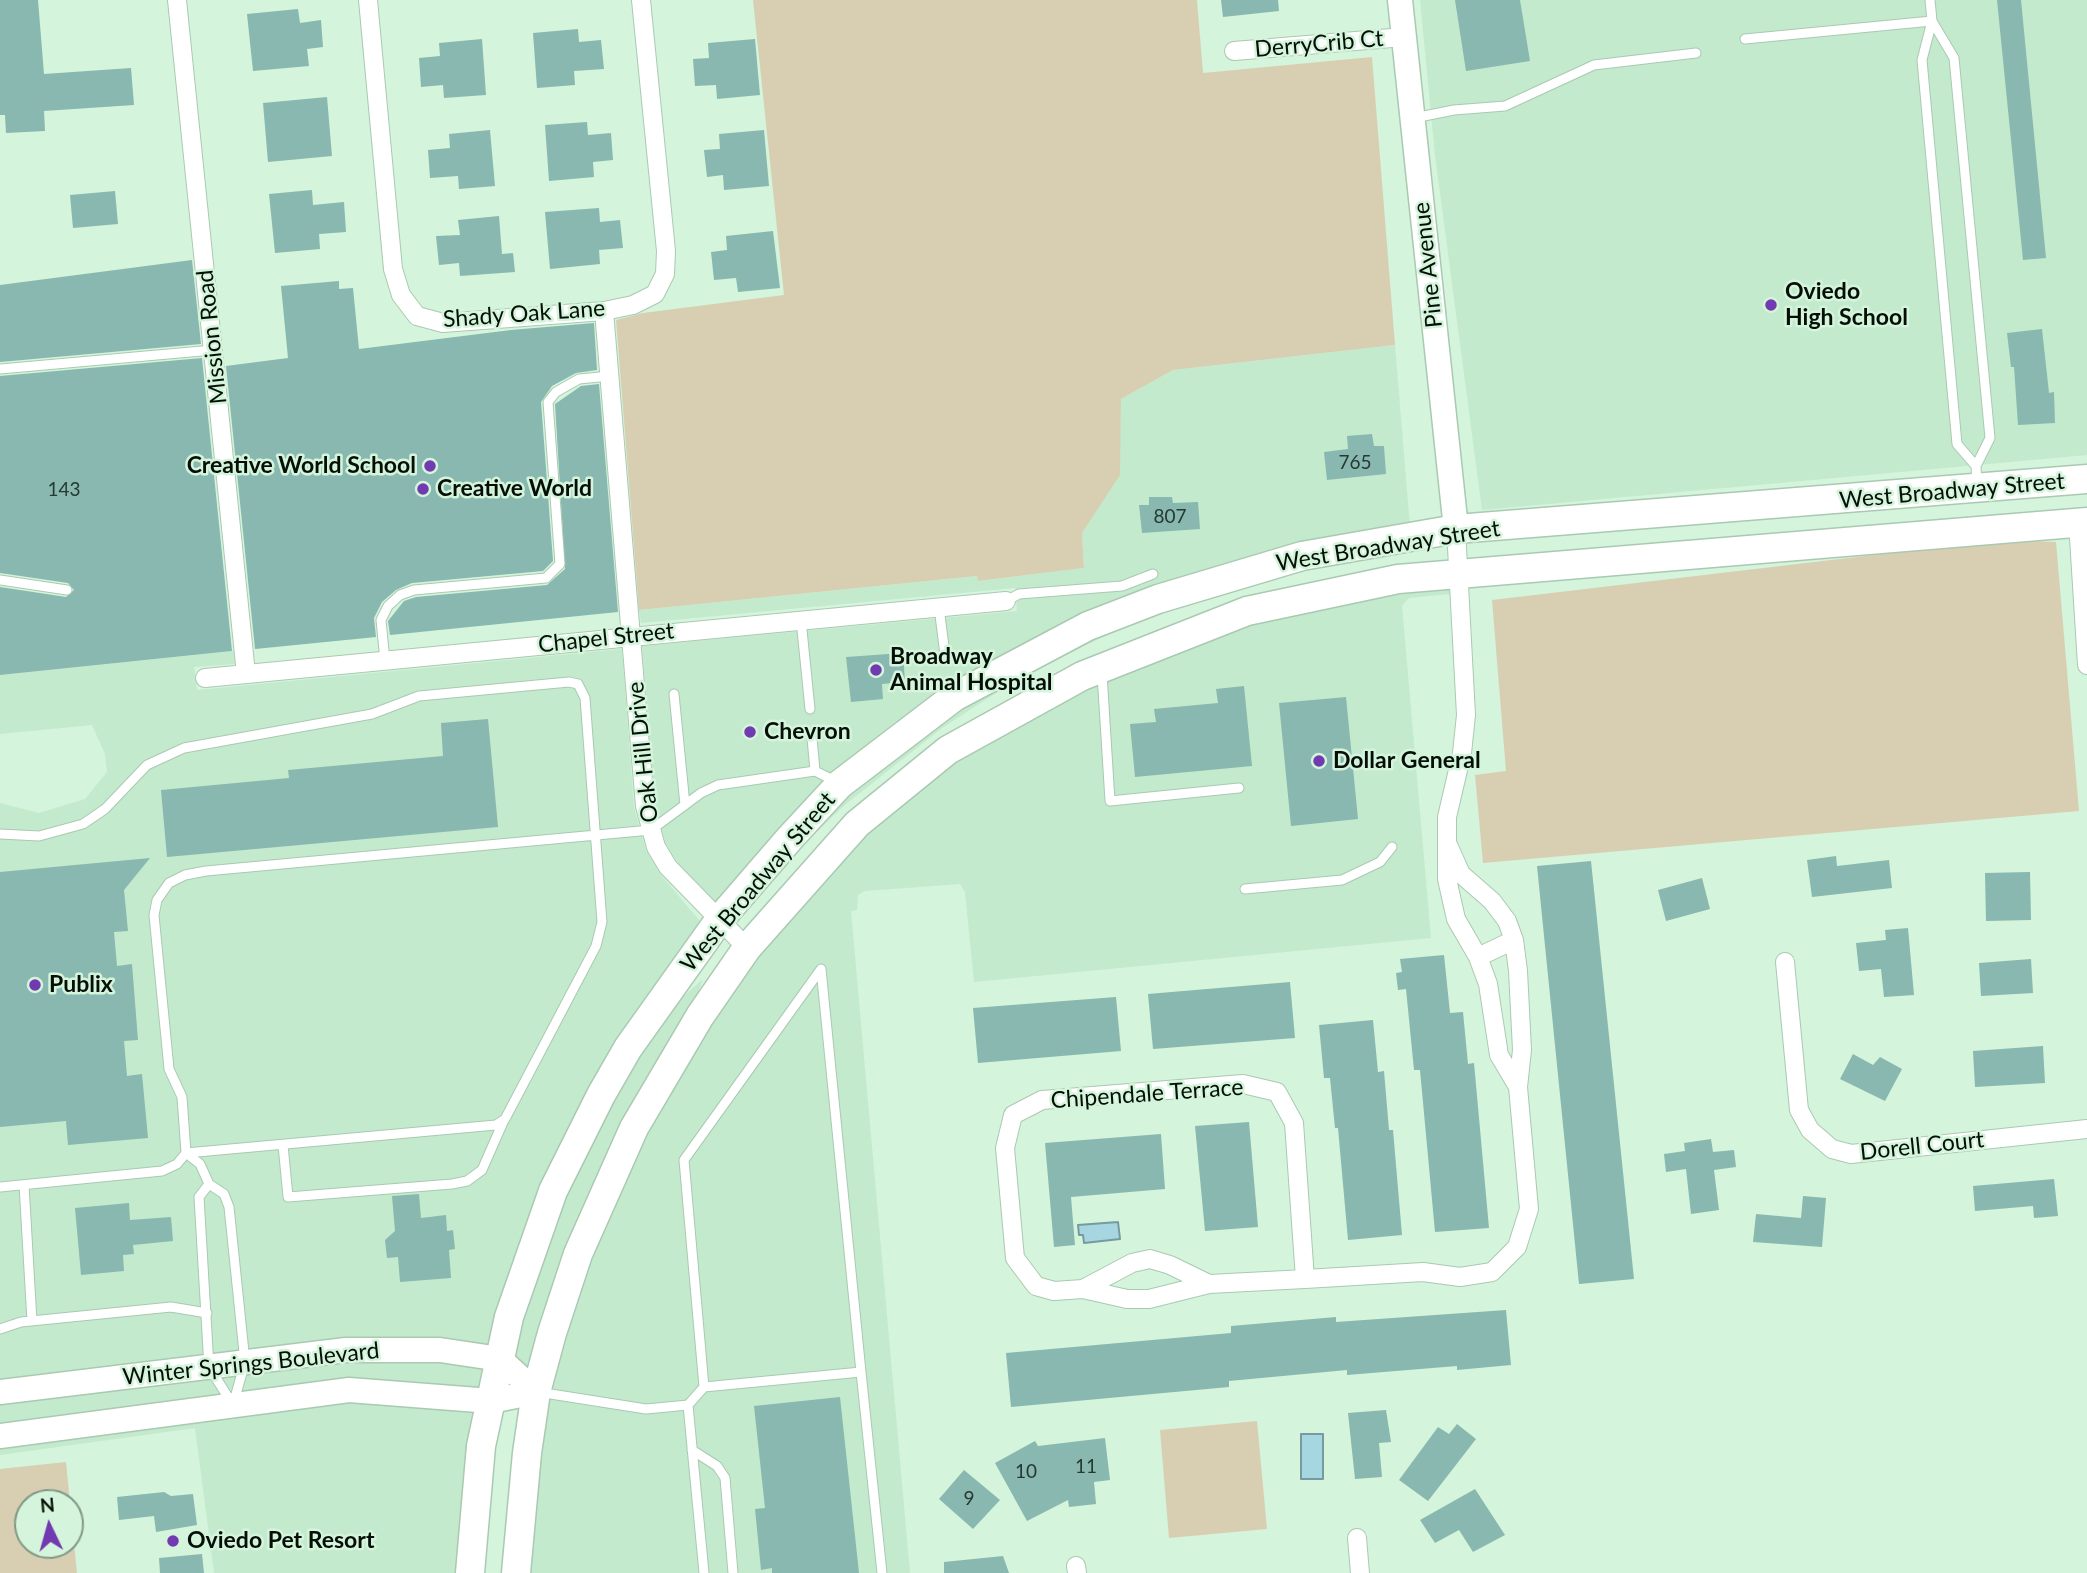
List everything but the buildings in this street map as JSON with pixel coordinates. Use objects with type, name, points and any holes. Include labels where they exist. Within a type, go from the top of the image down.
[{"type":"main road","name":"West Broadway Street","points":[[470,1573],[481,1446],[509,1317],[536,1235],[576,1143],[628,1048],[720,919],[840,784],[954,697],[1088,626],[1158,599],[1302,556],[1456,529],[1977,478],[2087,479]]},
{"type":"main road","points":[[1895,538],[1921,521],[1950,518],[1977,478]]},
{"type":"main road","name":"West Broadway Street","points":[[516,1573],[527,1453],[536,1392],[578,1254],[634,1128],[700,1016],[747,948],[857,824],[948,750],[1082,676],[1247,611],[1398,579],[1895,538],[2084,519]]},
{"type":"street","name":"Mission Road","points":[[177,0],[246,674]]},
{"type":"street","name":"Shady Oak Lane","points":[[368,0],[393,268],[401,295],[417,316],[443,323],[604,311],[632,305],[655,295],[665,275],[641,0]]},
{"type":"street","name":"Pine Avenue","points":[[1400,0],[1456,529]]},
{"type":"street","name":"DerryCrib Ct","points":[[1234,51],[1404,37]]},
{"type":"street","name":"Oak Hill Drive","points":[[604,311],[645,806],[656,847],[668,867],[747,948]]},
{"type":"street","points":[[2084,519],[2087,665]]},
{"type":"street","name":"Chipendale Terrace","points":[[1456,529],[1466,715],[1462,753],[1447,817],[1447,879],[1451,906],[1478,957],[1488,984],[1499,1055],[1518,1087]]},
{"type":"street","name":"Chapel Street","points":[[205,678],[1006,601]]},
{"type":"street","name":"Chipendale Terrace","points":[[1305,1279],[1294,1123],[1277,1092],[1243,1084],[1042,1100],[1013,1115],[1005,1148],[1015,1258],[1036,1286],[1055,1291],[1083,1289],[1127,1299],[1149,1299],[1209,1284],[1305,1279],[1423,1272],[1460,1277],[1492,1272],[1517,1247],[1529,1209],[1518,1087],[1522,1051],[1514,940],[1507,921],[1481,891],[1461,874],[1448,845]]},
{"type":"street","points":[[1451,906],[1481,891]]},
{"type":"street","points":[[1478,957],[1514,940]]},
{"type":"street","name":"Dorell Court","points":[[1785,962],[1800,1110],[1810,1130],[1832,1149],[1851,1154],[2087,1129]]},
{"type":"street","name":"Chipendale Terrace","points":[[1083,1289],[1132,1263],[1150,1259],[1170,1265],[1209,1284]]},
{"type":"street","name":"Winter Springs Boulevard","points":[[0,1392],[346,1350],[440,1350],[500,1359]]},
{"type":"street","points":[[500,1359],[536,1392]]},
{"type":"street","name":"Winter Springs Boulevard","points":[[0,1436],[349,1391],[491,1401],[536,1392]]},
{"type":"street","points":[[1357,1538],[1360,1573]]},
{"type":"lane","points":[[1930,0],[1932,21],[1922,60],[1957,444],[1977,478]]},
{"type":"lane","points":[[1745,39],[1932,21]]},
{"type":"lane","points":[[1932,21],[1954,58],[1990,438],[1977,478]]},
{"type":"lane","points":[[1412,118],[1454,110],[1505,106],[1594,65],[1696,53]]},
{"type":"lane","points":[[0,369],[213,349]]},
{"type":"lane","points":[[385,661],[381,620],[388,606],[400,595],[414,590],[546,579],[559,564],[548,402],[556,391],[579,379],[610,376]]},
{"type":"lane","points":[[1006,601],[1019,594],[1122,586],[1153,574]]},
{"type":"lane","points":[[0,580],[67,590]]},
{"type":"lane","points":[[939,607],[945,655]]},
{"type":"lane","points":[[801,620],[810,709]]},
{"type":"lane","points":[[1102,668],[1110,801],[1239,788]]},
{"type":"lane","points":[[0,834],[39,836],[83,824],[105,809],[147,765],[184,748],[372,714],[419,696],[569,682],[578,684],[585,698],[602,922],[600,936],[505,1119],[482,1170],[467,1181],[452,1184],[288,1197],[283,1144]]},
{"type":"lane","points":[[674,694],[685,805]]},
{"type":"lane","points":[[812,738],[815,771]]},
{"type":"lane","points":[[0,1187],[162,1171],[177,1164],[186,1153],[182,1097],[169,1069],[153,915],[157,900],[169,883],[185,875],[651,830],[718,785],[815,771],[840,784]]},
{"type":"lane","points":[[1245,889],[1342,880],[1380,862],[1392,847]]},
{"type":"lane","points":[[704,1387],[684,1160],[821,969],[882,1573]]},
{"type":"lane","points":[[186,1153],[486,1127],[505,1119]]},
{"type":"lane","points":[[186,1153],[200,1164],[209,1184],[224,1194],[229,1207],[245,1362],[233,1405]]},
{"type":"lane","points":[[209,1184],[199,1197],[209,1367],[233,1405]]},
{"type":"lane","points":[[24,1185],[32,1321]]},
{"type":"lane","points":[[0,1329],[32,1321],[171,1307],[207,1313]]},
{"type":"lane","points":[[536,1392],[646,1409],[688,1405],[704,1387],[861,1372]]},
{"type":"lane","points":[[688,1405],[705,1573]]},
{"type":"lane","points":[[692,1450],[717,1466],[725,1478],[733,1573]]},
{"type":"shaded area","points":[[753,0],[1197,0],[1203,73],[1372,57],[1395,345],[1173,370],[1121,399],[1120,475],[1082,533],[1084,568],[978,581],[977,576],[639,610],[616,320],[643,313],[784,295]]},
{"type":"shaded area","name":"Oviedo High School","points":[[1420,0],[2087,0],[2087,455],[1482,510],[1435,155]]},
{"type":"shaded area","points":[[1395,345],[1412,552],[1301,571],[1224,591],[1155,614],[1013,682],[942,728],[846,804],[785,861],[730,923],[676,860],[665,842],[655,804],[642,646],[1017,611],[1015,588],[641,623],[639,610],[977,576],[978,581],[1084,568],[1082,533],[1119,475],[1121,399],[1173,370]]},
{"type":"shaded area","points":[[2001,540],[2056,542],[2079,811],[1483,863],[1475,775],[1506,771],[1492,600]]},
{"type":"shaded area","points":[[1449,572],[1450,594],[1409,598],[1402,606],[1431,938],[974,982],[965,892],[960,884],[865,891],[858,895],[857,910],[851,911],[910,1573],[527,1573],[547,1395],[587,1259],[642,1134],[708,1022],[858,823],[1099,664]]},
{"type":"shaded area","points":[[622,649],[634,807],[646,850],[661,875],[715,939],[652,994],[492,1346],[0,1381],[0,803],[39,813],[85,799],[107,772],[105,754],[92,725],[0,734],[0,675],[234,651],[235,664],[194,667],[197,690]]},
{"type":"shaded area","points":[[703,979],[530,1372],[511,1355],[546,1239],[610,1102],[668,1010]]},
{"type":"shaded area","points":[[440,1361],[487,1369],[483,1389],[348,1379],[0,1424],[0,1404],[347,1362]]},
{"type":"shaded area","points":[[350,1402],[478,1411],[460,1573],[214,1573],[195,1428],[0,1455],[0,1447]]},
{"type":"shaded area","points":[[1257,1421],[1267,1529],[1169,1538],[1160,1430]]},
{"type":"shaded area","points":[[66,1462],[69,1489],[14,1489],[14,1559],[76,1559],[77,1573],[0,1573],[0,1469]]},
{"type":"water","points":[[1118,1222],[1120,1239],[1084,1243],[1083,1235],[1079,1235],[1078,1225]]},
{"type":"water","points":[[1301,1434],[1323,1434],[1323,1479],[1301,1479]]},
{"type":"place","name":"Oviedo High School","points":[[1771,305]]},
{"type":"place","name":"Creative World School","points":[[430,466]]},
{"type":"place","name":"Creative World","points":[[423,489]]},
{"type":"place","name":"Broadway Animal Hospital","points":[[876,670]]},
{"type":"place","name":"Chevron","points":[[750,732]]},
{"type":"place","name":"Dollar General","points":[[1319,761]]},
{"type":"place","name":"Publix","points":[[35,985]]},
{"type":"place","name":"Oviedo Pet Resort","points":[[173,1541]]}]
